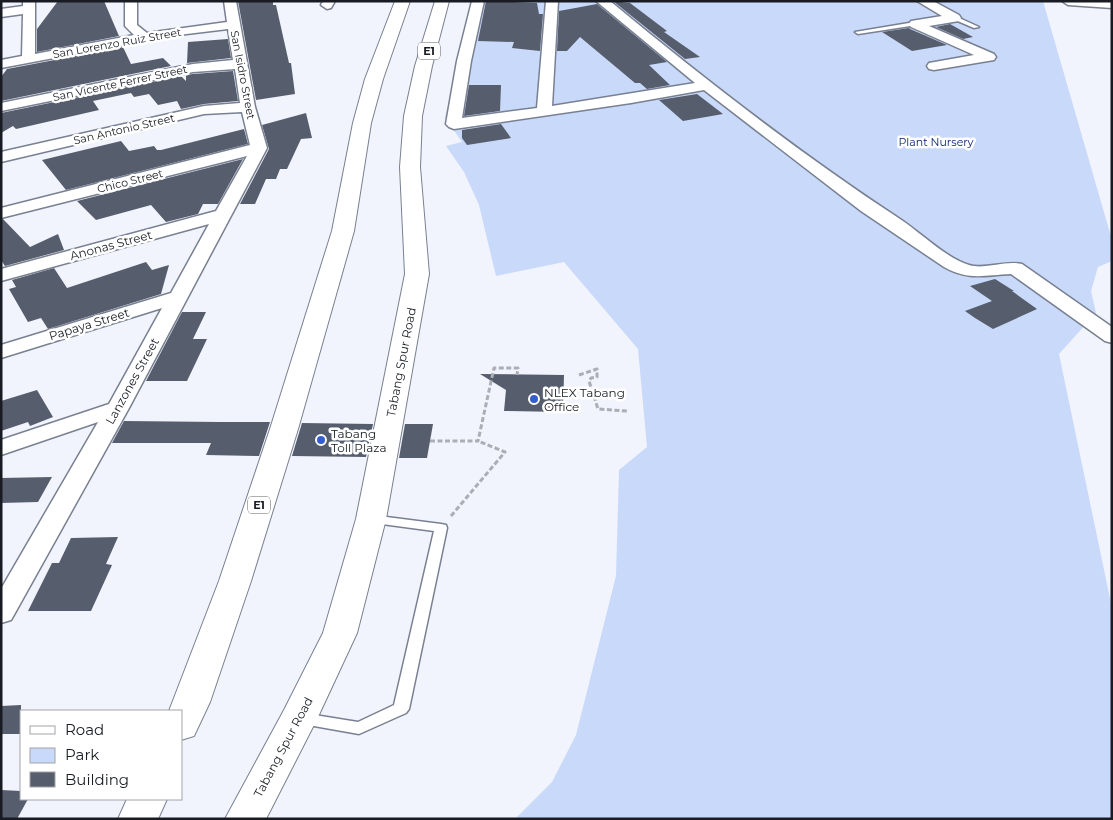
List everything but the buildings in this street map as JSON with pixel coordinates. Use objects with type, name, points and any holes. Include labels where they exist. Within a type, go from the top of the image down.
[{"type":"highway","name":"E1","points":[[182,723],[192,702],[235,581],[284,429],[343,231],[362,123],[374,79],[403,1]]},
{"type":"highway","name":"Tabang Spur Road","points":[[244,819],[298,719],[340,633],[370,519],[417,274],[418,244],[412,180],[411,133],[416,100],[442,1]]},
{"type":"highway","points":[[138,819],[147,800]]},
{"type":"street","points":[[131,1],[131,26],[144,37]]},
{"type":"street","name":"San Isidro Street","points":[[230,1],[248,107],[259,148]]},
{"type":"street","points":[[478,1],[464,61],[454,124],[632,99],[706,86]]},
{"type":"street","points":[[544,111],[552,1]]},
{"type":"street","points":[[602,1],[706,86],[867,207],[885,217],[958,268],[986,271],[1001,267],[1015,268],[1112,337]]},
{"type":"street","points":[[923,1],[955,18]]},
{"type":"street","points":[[1068,1],[1112,4]]},
{"type":"street","points":[[1,13],[29,5],[26,47],[29,59]]},
{"type":"street","points":[[916,24],[955,18]]},
{"type":"street","points":[[916,24],[989,57],[934,66]]},
{"type":"street","name":"San Lorenzo Ruiz Street","points":[[1,64],[177,31],[234,25]]},
{"type":"street","name":"San Vicente Ferrer Street","points":[[1,107],[193,68],[240,64]]},
{"type":"street","name":"San Antonio Street","points":[[1,157],[204,110],[248,107]]},
{"type":"street","name":"Chico Street","points":[[1,213],[259,148]]},
{"type":"street","name":"Lanzones Street","points":[[1,613],[118,408],[259,148]]},
{"type":"street","name":"Anonas Street","points":[[1,275],[221,215]]},
{"type":"street","name":"Papaya Street","points":[[1,352],[178,297]]},
{"type":"street","points":[[1,448],[118,408]]},
{"type":"lane","points":[[955,18],[976,27]]},
{"type":"lane","points":[[858,32],[916,24]]},
{"type":"lane","points":[[298,719],[359,728],[401,709],[441,528],[370,519]]},
{"type":"path","points":[[478,441],[494,368],[518,368],[517,375]]},
{"type":"path","points":[[579,375],[597,369],[597,377],[591,378],[589,381],[598,409],[627,411]]},
{"type":"path","points":[[430,441],[478,441],[505,452],[441,528]]},
{"type":"green space","name":"Plant Nursery","points":[[472,1],[1043,1],[1112,240],[1112,261],[1098,267],[1091,291],[1096,313],[1059,354],[1112,608],[1112,819],[515,819],[552,782],[576,735],[616,576],[619,470],[647,447],[638,349],[564,262],[496,276],[479,205],[464,172],[446,146],[462,142],[445,118]]},
{"type":"place","name":"NLEX Tabang Office","points":[[534,399]]},
{"type":"place","name":"Tabang Toll Plaza","points":[[321,440]]}]
